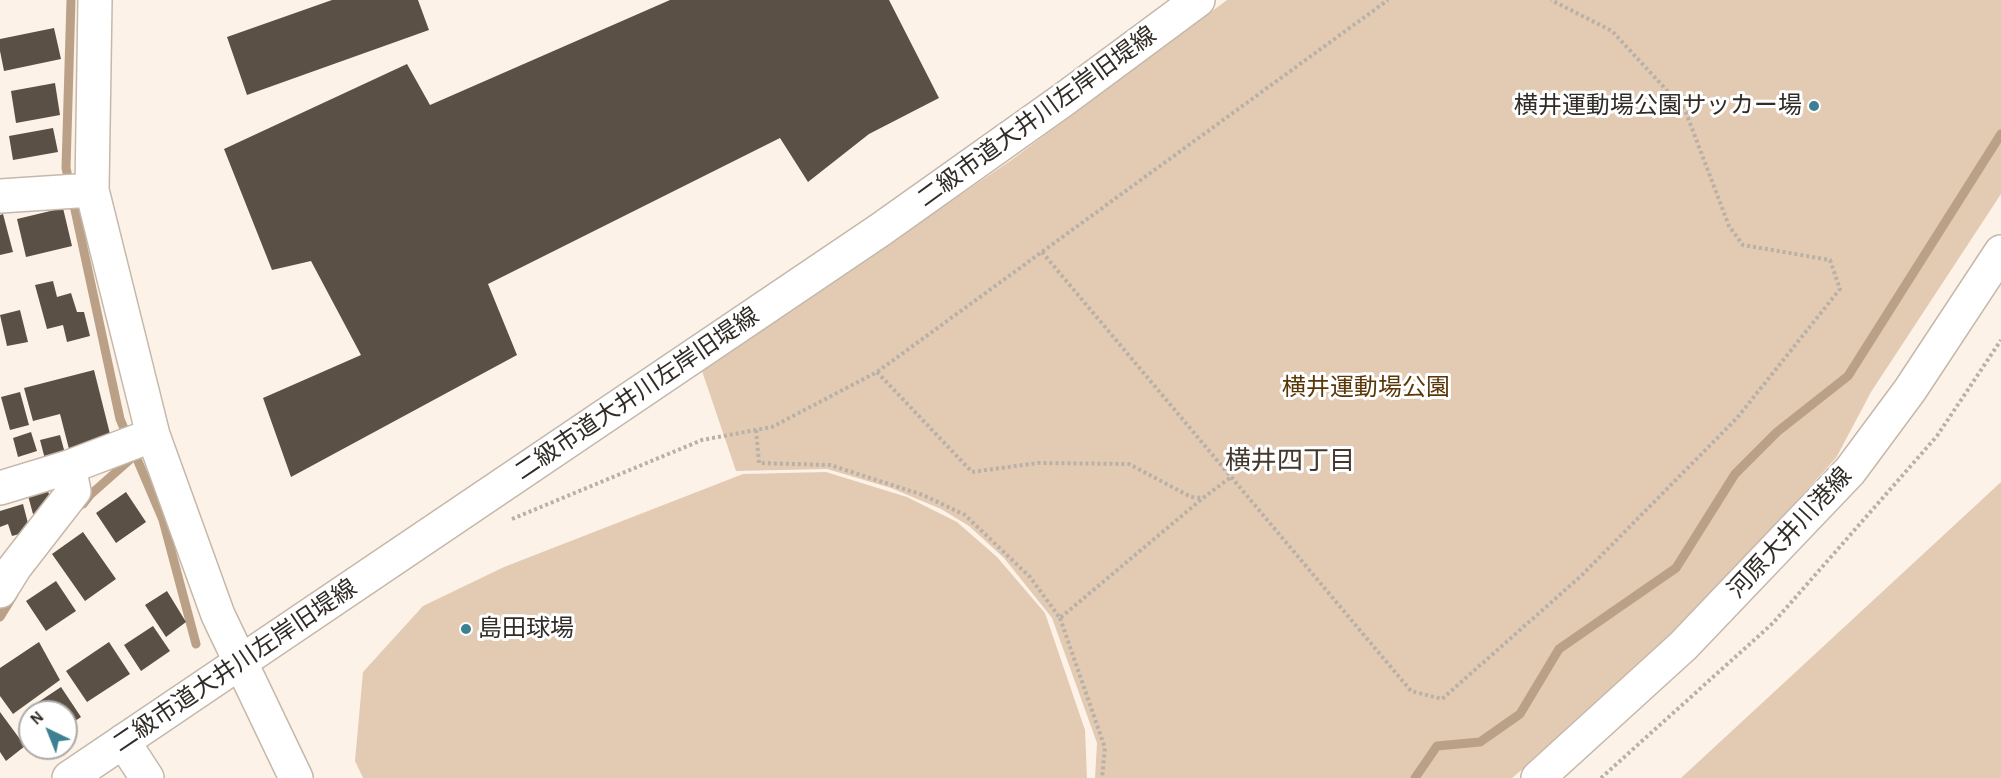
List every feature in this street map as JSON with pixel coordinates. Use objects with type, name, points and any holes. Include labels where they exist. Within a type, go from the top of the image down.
[{"type":"street","points":[[95,0],[92,190],[153,435],[218,615],[296,778]]},
{"type":"street","name":"二級市道大井川左岸旧堤線","points":[[69,778],[880,230],[1064,100],[1198,0]]},
{"type":"street","points":[[0,196],[92,190]]},
{"type":"street","name":"河原大井川港線","points":[[1538,778],[1683,646],[1850,471],[1910,390],[2001,252]]},
{"type":"street","points":[[0,488],[69,467],[153,435]]},
{"type":"street","points":[[0,591],[15,567],[74,491],[69,467]]},
{"type":"street","points":[[123,741],[147,778]]},
{"type":"path","points":[[504,523],[702,440],[772,427],[877,372],[1388,0]]},
{"type":"path","points":[[1042,252],[1411,691],[1443,699],[1581,576],[1737,418],[1840,289],[1830,260],[1743,244],[1730,226],[1685,110],[1612,31],[1551,0]]},
{"type":"path","points":[[1601,778],[1773,623],[1937,436],[2001,340]]},
{"type":"path","points":[[877,372],[972,472],[1038,464],[1129,464],[1191,497],[1203,498]]},
{"type":"path","points":[[756,430],[759,463],[830,465],[923,495],[965,515],[1030,577],[1060,618],[1105,748],[1102,778]]},
{"type":"path","points":[[1060,618],[1231,477]]},
{"type":"green space","name":"横井運動場公園","points":[[1227,0],[2001,0],[2001,194],[1871,392],[1836,458],[1709,597],[1581,720],[1512,778],[1095,778],[1097,743],[1052,618],[1004,558],[969,526],[941,509],[891,488],[827,469],[736,471],[702,371],[1010,161]]},
{"type":"green space","points":[[826,472],[907,497],[957,522],[997,557],[1045,613],[1085,730],[1087,778],[363,778],[355,761],[363,672],[423,606],[504,567],[743,474]]},
{"type":"green space","points":[[2001,482],[2001,778],[1681,778]]},
{"type":"building","points":[[332,0],[418,0],[429,30],[247,95],[227,37]]},
{"type":"building","points":[[670,0],[889,0],[939,98],[869,134],[808,182],[780,138],[488,284],[517,355],[291,477],[263,398],[361,355],[311,261],[272,270],[224,149],[407,64],[430,105]]},
{"type":"building","points":[[54,28],[61,59],[4,71],[0,39]]},
{"type":"building","points":[[55,83],[60,115],[16,123],[11,91]]},
{"type":"building","points":[[53,128],[58,152],[13,160],[9,136]]},
{"type":"building","points":[[63,208],[72,246],[26,257],[17,219]]},
{"type":"building","points":[[3,214],[13,252],[0,255],[0,215]]},
{"type":"building","points":[[53,281],[57,297],[71,293],[77,312],[84,312],[90,336],[67,342],[63,325],[47,329],[35,285]]},
{"type":"building","points":[[20,310],[28,342],[7,346],[0,315]]},
{"type":"building","points":[[94,370],[111,438],[69,449],[60,414],[33,421],[24,388]]},
{"type":"building","points":[[20,392],[29,425],[10,430],[1,397]]},
{"type":"building","points":[[31,432],[37,451],[18,457],[13,438]]},
{"type":"building","points":[[60,435],[66,457],[46,463],[40,440]]},
{"type":"building","points":[[47,487],[53,509],[33,514],[27,492]]},
{"type":"building","points":[[126,492],[146,522],[116,543],[96,513]]},
{"type":"building","points":[[23,504],[30,531],[12,536],[8,524],[0,527],[0,511]]},
{"type":"building","points":[[83,532],[116,579],[85,601],[52,554]]},
{"type":"building","points":[[56,581],[76,611],[46,631],[26,601]]},
{"type":"building","points":[[167,591],[186,622],[166,637],[145,605]]},
{"type":"building","points":[[153,626],[170,651],[141,671],[124,645]]},
{"type":"building","points":[[39,642],[60,680],[32,700],[18,700],[18,710],[13,714],[0,696],[0,668]]},
{"type":"building","points":[[109,642],[130,674],[87,702],[66,671]]},
{"type":"building","points":[[61,687],[70,700],[42,700]]},
{"type":"building","points":[[0,712],[18,736],[18,752],[6,761],[0,752]]},
{"type":"waterway","points":[[71,0],[66,168],[120,419],[163,520],[196,644]]},
{"type":"waterway","points":[[1415,778],[1437,746],[1480,742],[1520,714],[1559,649],[1676,568],[1735,474],[1777,432],[1848,376],[2001,134]]},
{"type":"waterway","points":[[83,504],[134,456]]},
{"type":"waterway","points":[[0,617],[13,596]]},
{"type":"place","name":"横井運動場公園サッカー場","points":[[1814,106]]},
{"type":"place","name":"島田球場","points":[[466,629]]},
{"type":"district","name":"横井四丁目","points":[[1290,461]]}]
